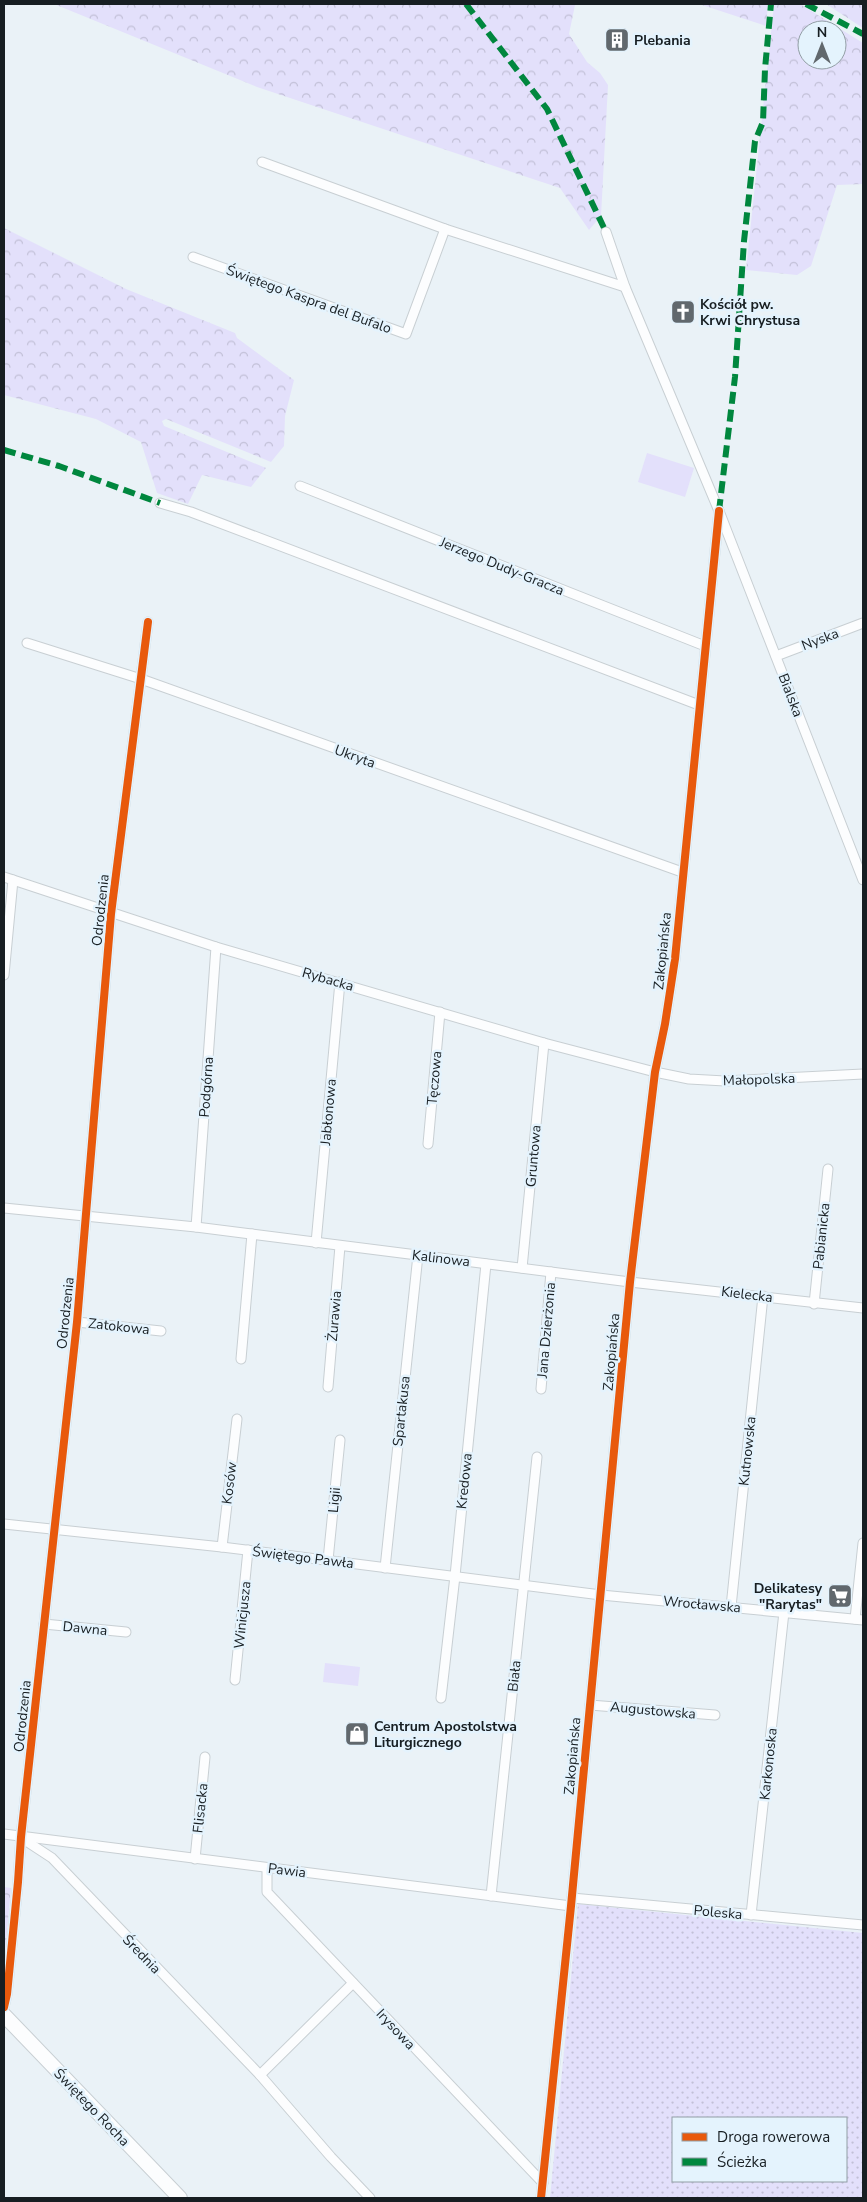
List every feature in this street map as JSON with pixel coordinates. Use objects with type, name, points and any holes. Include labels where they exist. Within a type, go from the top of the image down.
[{"type":"main road","name":"Świętego Rocha","points":[[4,2015],[180,2198]]},
{"type":"street","points":[[262,162],[445,230],[625,287]]},
{"type":"street","name":"Świętego Kaspra del Bufalo","points":[[193,257],[406,334],[445,230]]},
{"type":"street","points":[[606,232],[625,287],[718,511]]},
{"type":"street","name":"Jerzego Dudy-Gracza","points":[[300,486],[705,646]]},
{"type":"street","points":[[160,503],[191,512],[699,705]]},
{"type":"street","name":"Zakopiańska","points":[[541,2198],[572,1902],[630,1282],[655,1072],[666,1024],[675,958],[718,511]]},
{"type":"street","name":"Bialska","points":[[718,511],[863,880]]},
{"type":"street","name":"Odrodzenia","points":[[4,2007],[7,1994],[21,1837],[77,1322],[111,914],[148,622]]},
{"type":"street","name":"Nyska","points":[[776,656],[863,623]]},
{"type":"street","name":"Ukryta","points":[[28,643],[140,679],[682,872]]},
{"type":"street","points":[[4,975],[8,878]]},
{"type":"street","name":"Rybacka","points":[[8,878],[111,914],[216,946],[544,1043],[655,1072]]},
{"type":"street","name":"Podgórna","points":[[196,1227],[216,946]]},
{"type":"street","name":"Jabłonowa","points":[[316,1242],[340,982]]},
{"type":"street","name":"Tęczowa","points":[[428,1144],[440,1012]]},
{"type":"street","name":"Gruntowa","points":[[522,1268],[544,1043]]},
{"type":"street","name":"Małopolska","points":[[655,1072],[689,1078],[725,1081],[863,1074]]},
{"type":"street","name":"Pabianicka","points":[[814,1304],[828,1169]]},
{"type":"street","name":"Kalinowa","points":[[4,1208],[196,1227],[630,1282]]},
{"type":"street","points":[[241,1358],[252,1234]]},
{"type":"street","name":"Żurawia","points":[[328,1387],[340,1246]]},
{"type":"street","name":"Spartakusa","points":[[385,1568],[418,1255]]},
{"type":"street","name":"Kredowa","points":[[441,1698],[486,1264]]},
{"type":"street","name":"Jana Dzierżonia","points":[[541,1389],[552,1272]]},
{"type":"street","name":"Kielecka","points":[[630,1282],[863,1308]]},
{"type":"street","name":"Kutnowska","points":[[731,1606],[763,1296]]},
{"type":"street","name":"Zatokowa","points":[[77,1322],[161,1331]]},
{"type":"street","name":"Kosów","points":[[222,1547],[237,1419]]},
{"type":"street","name":"Ligii","points":[[328,1560],[340,1440]]},
{"type":"street","name":"Biała","points":[[491,1896],[537,1457]]},
{"type":"street","name":"Świętego Pawła","points":[[4,1524],[248,1550],[601,1595]]},
{"type":"street","points":[[859,1620],[863,1543]]},
{"type":"street","name":"Winicjusza","points":[[235,1680],[248,1550]]},
{"type":"street","name":"Wrocławska","points":[[601,1595],[731,1606],[859,1620]]},
{"type":"street","name":"Karkonoska","points":[[751,1915],[784,1612]]},
{"type":"street","name":"Dawna","points":[[44,1624],[126,1632]]},
{"type":"street","name":"Augustowska","points":[[590,1704],[716,1715]]},
{"type":"street","name":"Flisacka","points":[[195,1859],[205,1757]]},
{"type":"street","name":"Pawia","points":[[4,1834],[491,1896],[572,1902]]},
{"type":"street","name":"Średnia","points":[[21,1837],[52,1858],[260,2075],[331,2157],[370,2198]]},
{"type":"street","name":"Irysowa","points":[[267,1868],[267,1892],[543,2183]]},
{"type":"street","name":"Poleska","points":[[572,1902],[863,1925]]},
{"type":"street","points":[[260,2075],[353,1983]]},
{"type":"green space","points":[[54,4],[575,5],[569,34],[587,62],[600,73],[608,85],[601,216],[589,230],[560,188],[257,87]]},
{"type":"green space","points":[[699,4],[768,4],[766,26]]},
{"type":"green space","points":[[774,4],[800,4],[826,20],[797,20],[797,70],[847,70],[847,33],[863,43],[863,184],[837,185],[811,266],[797,275],[746,270]]},
{"type":"green space","points":[[826,4],[863,4],[863,28]]},
{"type":"green space","points":[[4,228],[126,289],[235,333],[237,338],[294,380],[285,416],[284,446],[271,462],[166,419],[162,421],[164,426],[266,468],[251,487],[202,475],[188,504],[157,493],[141,442],[96,419],[4,395]]},
{"type":"green space","points":[[647,453],[694,468],[685,497],[638,482]]},
{"type":"green space","points":[[325,1663],[360,1667],[358,1686],[323,1682]]},
{"type":"green space","points":[[4,1887],[11,1888],[4,1963]]},
{"type":"green space","points":[[578,1904],[863,1933],[863,2198],[550,2198]]},
{"type":"marked path","points":[[466,4],[547,109],[606,232]]},
{"type":"marked path","points":[[719,511],[735,377],[744,241],[755,141],[763,122],[765,69],[771,4]]},
{"type":"marked path","points":[[806,4],[863,34]]},
{"type":"marked path","points":[[4,450],[59,466],[160,503]]},
{"type":"cycle path","points":[[541,2198],[571,1906],[630,1282],[655,1072],[675,959],[719,511]]},
{"type":"cycle path","points":[[4,2007],[7,1994],[21,1837],[77,1322],[111,914],[148,622]]},
{"type":"place","name":"Plebania","points":[[617,40]]},
{"type":"place","name":"Kościół pw. Krwi Chrystusa","points":[[683,312]]},
{"type":"place","name":"Delikatesy \"Rarytas\"","points":[[840,1596]]},
{"type":"place","name":"Centrum Apostolstwa Liturgicznego","points":[[357,1734]]}]
